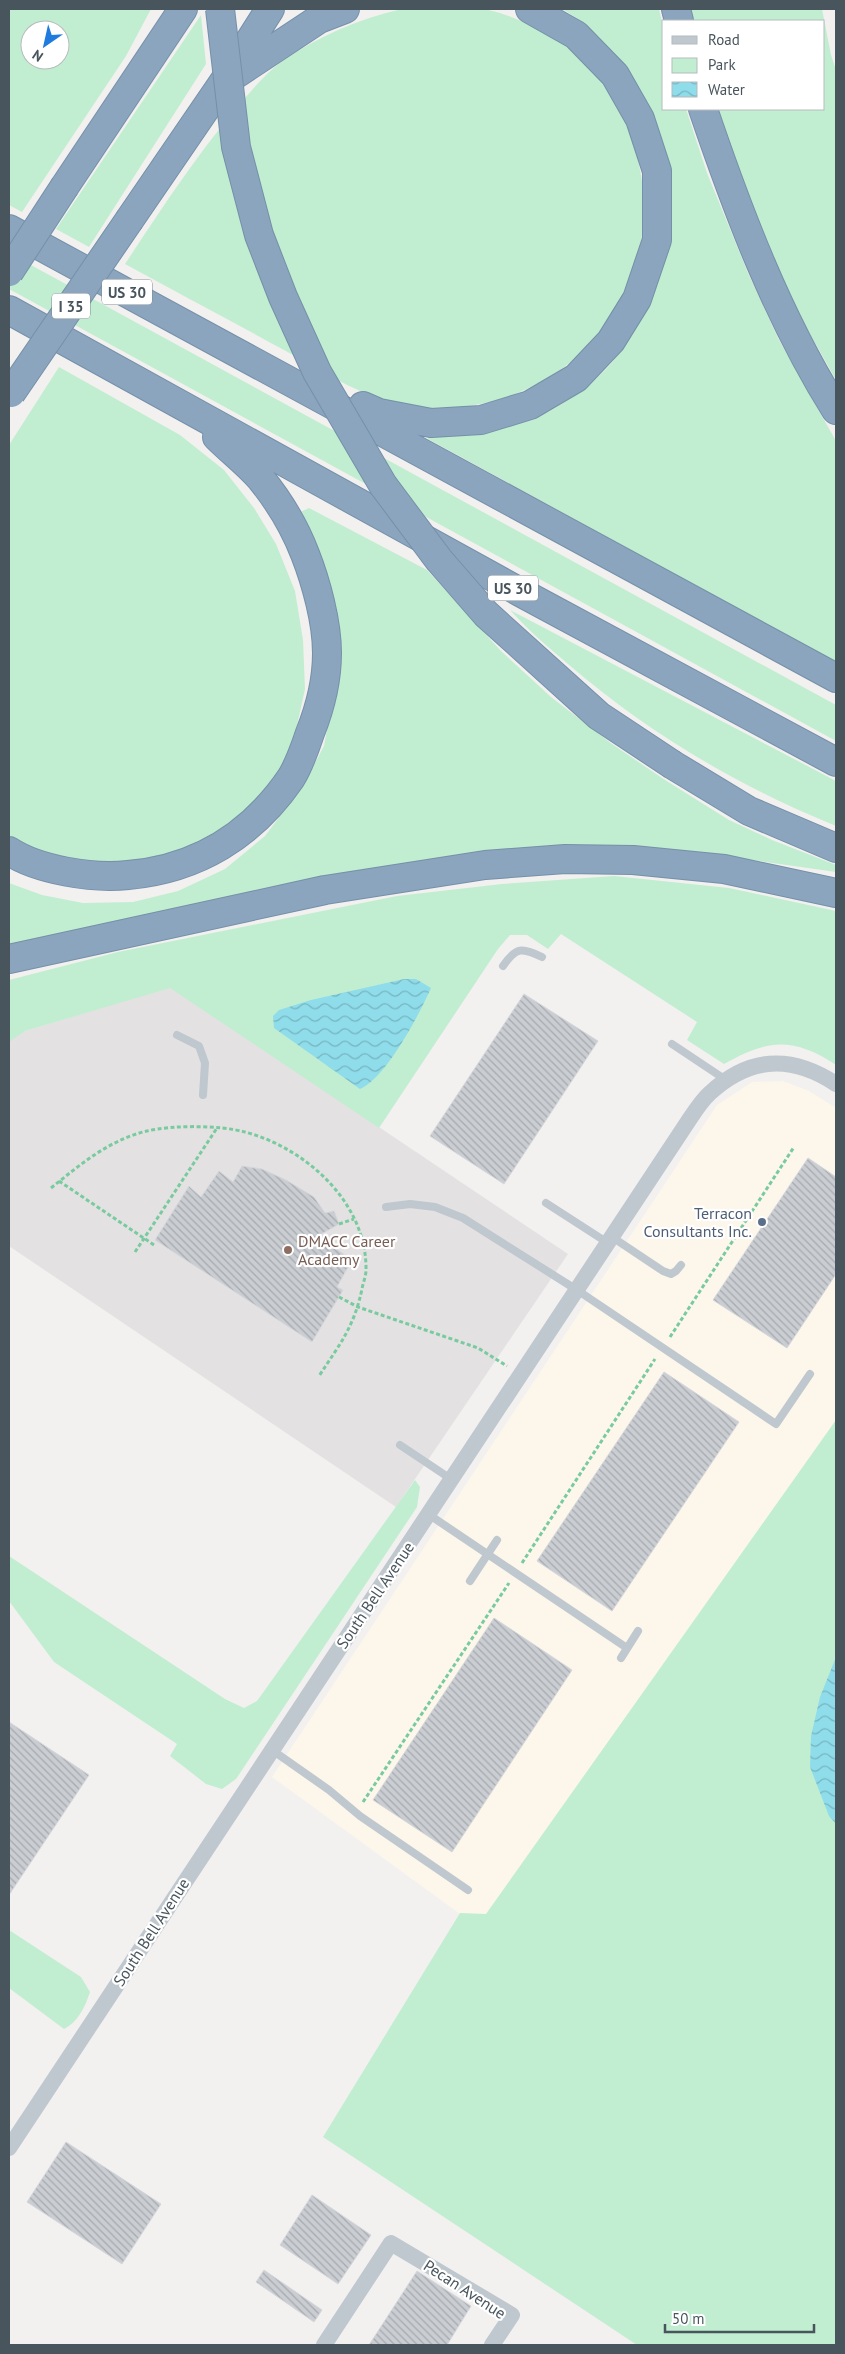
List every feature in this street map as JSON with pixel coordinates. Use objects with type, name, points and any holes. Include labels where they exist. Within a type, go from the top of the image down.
[{"type":"highway","points":[[108,123],[164,9]]},
{"type":"highway","points":[[9,272],[183,9]]},
{"type":"highway","points":[[220,9],[236,147],[260,235],[283,296],[317,372],[383,485],[439,560],[486,614],[599,716],[673,765],[750,811],[836,848]]},
{"type":"highway","name":"I 35","points":[[10,395],[223,83],[270,9]]},
{"type":"highway","points":[[223,83],[312,24],[345,9]]},
{"type":"highway","points":[[244,355],[380,413],[431,423],[481,420],[530,405],[576,378],[611,341],[637,299],[657,240],[657,171],[640,119],[615,75],[576,35],[530,9]]},
{"type":"highway","points":[[703,110],[724,171],[775,294],[836,410]]},
{"type":"highway","name":"US 30","points":[[9,228],[836,678]]},
{"type":"highway","name":"US 30","points":[[9,310],[191,412],[836,762]]},
{"type":"highway","points":[[9,850],[23,860],[77,873],[111,877],[143,874],[183,866],[217,849],[245,829],[292,777],[305,746],[321,705],[327,653],[319,598],[305,553],[285,516],[261,479],[191,412]]},
{"type":"highway","points":[[9,959],[325,890],[485,865],[565,859],[633,860],[724,869],[836,893]]},
{"type":"street","name":"South Bell Avenue","points":[[9,2148],[689,1120],[709,1094],[735,1073],[762,1065],[789,1063],[825,1076],[836,1084]]},
{"type":"street","name":"Pecan Avenue","points":[[324,2345],[391,2243],[512,2315],[492,2345]]},
{"type":"lane","points":[[503,966],[520,949],[542,957]]},
{"type":"lane","points":[[177,1035],[199,1046],[205,1063],[203,1096]]},
{"type":"lane","points":[[672,1044],[726,1080]]},
{"type":"lane","points":[[546,1203],[663,1271],[671,1274],[681,1265]]},
{"type":"lane","points":[[386,1207],[410,1204],[435,1207],[463,1218],[577,1290],[776,1424],[810,1374]]},
{"type":"lane","points":[[400,1445],[451,1479]]},
{"type":"lane","points":[[428,1514],[627,1648]]},
{"type":"lane","points":[[470,1582],[497,1540]]},
{"type":"lane","points":[[621,1658],[638,1631]]},
{"type":"lane","points":[[272,1750],[329,1790],[356,1813],[468,1890]]},
{"type":"path","points":[[50,1188],[114,1142],[148,1131],[206,1126],[246,1132],[281,1147],[318,1171],[349,1205],[361,1237],[366,1270],[358,1307],[350,1328],[319,1376]]},
{"type":"path","points":[[135,1252],[217,1128]]},
{"type":"path","points":[[59,1182],[154,1245]]},
{"type":"path","points":[[338,1224],[354,1219]]},
{"type":"path","points":[[339,1297],[358,1307],[478,1348],[521,1374]]},
{"type":"path","points":[[356,1813],[516,1573]]},
{"type":"shaded area","name":"DMACC Career Academy","points":[[170,987],[568,1254],[396,1507],[9,1246],[9,1038],[25,1031]]},
{"type":"shaded area","points":[[783,1081],[809,1091],[836,1108],[836,1420],[486,1914],[460,1914],[272,1777],[717,1105],[752,1082]]},
{"type":"green space","points":[[464,8],[488,10],[521,21],[543,31],[563,44],[597,74],[610,93],[630,135],[642,180],[644,226],[642,240],[632,274],[620,303],[600,333],[579,355],[556,373],[531,387],[503,398],[475,405],[445,408],[415,407],[398,404],[364,393],[125,264],[206,146],[257,84],[281,62],[324,36],[355,23],[402,9]]},
{"type":"green space","points":[[9,9],[151,9],[126,56],[22,212],[9,205]]},
{"type":"green space","points":[[562,9],[659,9],[662,22],[662,110],[686,110],[707,173],[748,273],[778,338],[836,441],[836,662],[428,439],[428,435],[489,428],[525,421],[542,415],[566,401],[605,370],[620,353],[639,324],[657,282],[666,249],[670,217],[670,185],[665,153],[655,121],[640,91],[614,54],[586,26]]},
{"type":"green space","points":[[690,9],[822,9],[824,20],[693,20]]},
{"type":"green space","points":[[201,15],[206,64],[89,247],[56,229]]},
{"type":"green space","points":[[825,24],[836,70],[836,380],[801,318],[747,201],[716,110],[825,110]]},
{"type":"green space","points":[[9,253],[836,705],[836,741],[9,289]]},
{"type":"green space","points":[[59,367],[180,435],[224,470],[254,508],[276,544],[295,591],[303,640],[305,689],[294,739],[278,777],[252,812],[215,841],[134,873],[9,852],[9,445]]},
{"type":"green space","points":[[309,508],[427,570],[501,651],[551,697],[612,744],[729,820],[772,840],[836,865],[836,872],[701,853],[592,846],[9,949],[9,883],[42,895],[83,903],[133,902],[178,891],[225,869],[265,836],[302,787],[324,746],[333,697],[296,514]]},
{"type":"green space","points":[[510,610],[836,781],[836,826],[764,794],[695,756],[662,735],[598,689],[546,645]]},
{"type":"green space","points":[[614,876],[729,888],[836,911],[836,1065],[807,1050],[780,1045],[754,1050],[724,1064],[687,1040],[697,1022],[561,934],[548,949],[527,935],[510,935],[498,949],[379,1128],[170,988],[25,1031],[9,1042],[9,980],[118,952],[397,896],[502,884]]},
{"type":"green space","points":[[836,1420],[836,2345],[637,2345],[323,2137],[460,1913],[486,1914]]},
{"type":"green space","points":[[415,1480],[420,1487],[417,1507],[236,1779],[222,1789],[206,1784],[170,1756],[177,1744],[54,1662],[9,1601],[9,1556],[225,1699],[244,1708],[257,1701]]},
{"type":"green space","points":[[9,1930],[81,1977],[90,1992],[80,2014],[64,2029],[9,1988]]},
{"type":"water","points":[[404,979],[416,979],[431,988],[410,1029],[391,1059],[370,1083],[360,1089],[274,1028],[273,1016],[279,1010],[311,1000]]},
{"type":"water","points":[[836,1657],[836,1824],[829,1816],[810,1767],[811,1736],[820,1697]]},
{"type":"building","points":[[524,994],[598,1041],[504,1184],[430,1136]]},
{"type":"building","points":[[808,1158],[836,1177],[836,1274],[787,1348],[713,1300]]},
{"type":"building","points":[[242,1166],[262,1169],[286,1180],[314,1197],[325,1213],[334,1211],[339,1224],[318,1236],[352,1260],[337,1287],[343,1290],[312,1342],[155,1240],[189,1186],[201,1197],[219,1171],[233,1182]]},
{"type":"building","points":[[664,1372],[739,1422],[612,1611],[537,1561]]},
{"type":"building","points":[[494,1618],[572,1670],[452,1852],[373,1800]]},
{"type":"building","points":[[9,1722],[89,1775],[9,1895]]},
{"type":"building","points":[[66,2142],[161,2204],[122,2264],[27,2202]]},
{"type":"building","points":[[312,2195],[371,2235],[338,2284],[280,2245]]},
{"type":"building","points":[[264,2270],[322,2310],[314,2322],[256,2282]]},
{"type":"building","points":[[417,2271],[471,2306],[447,2345],[369,2345]]},
{"type":"place","name":"Terracon Consultants Inc.","points":[[762,1222]]},
{"type":"place","name":"DMACC Career Academy","points":[[288,1250]]}]
